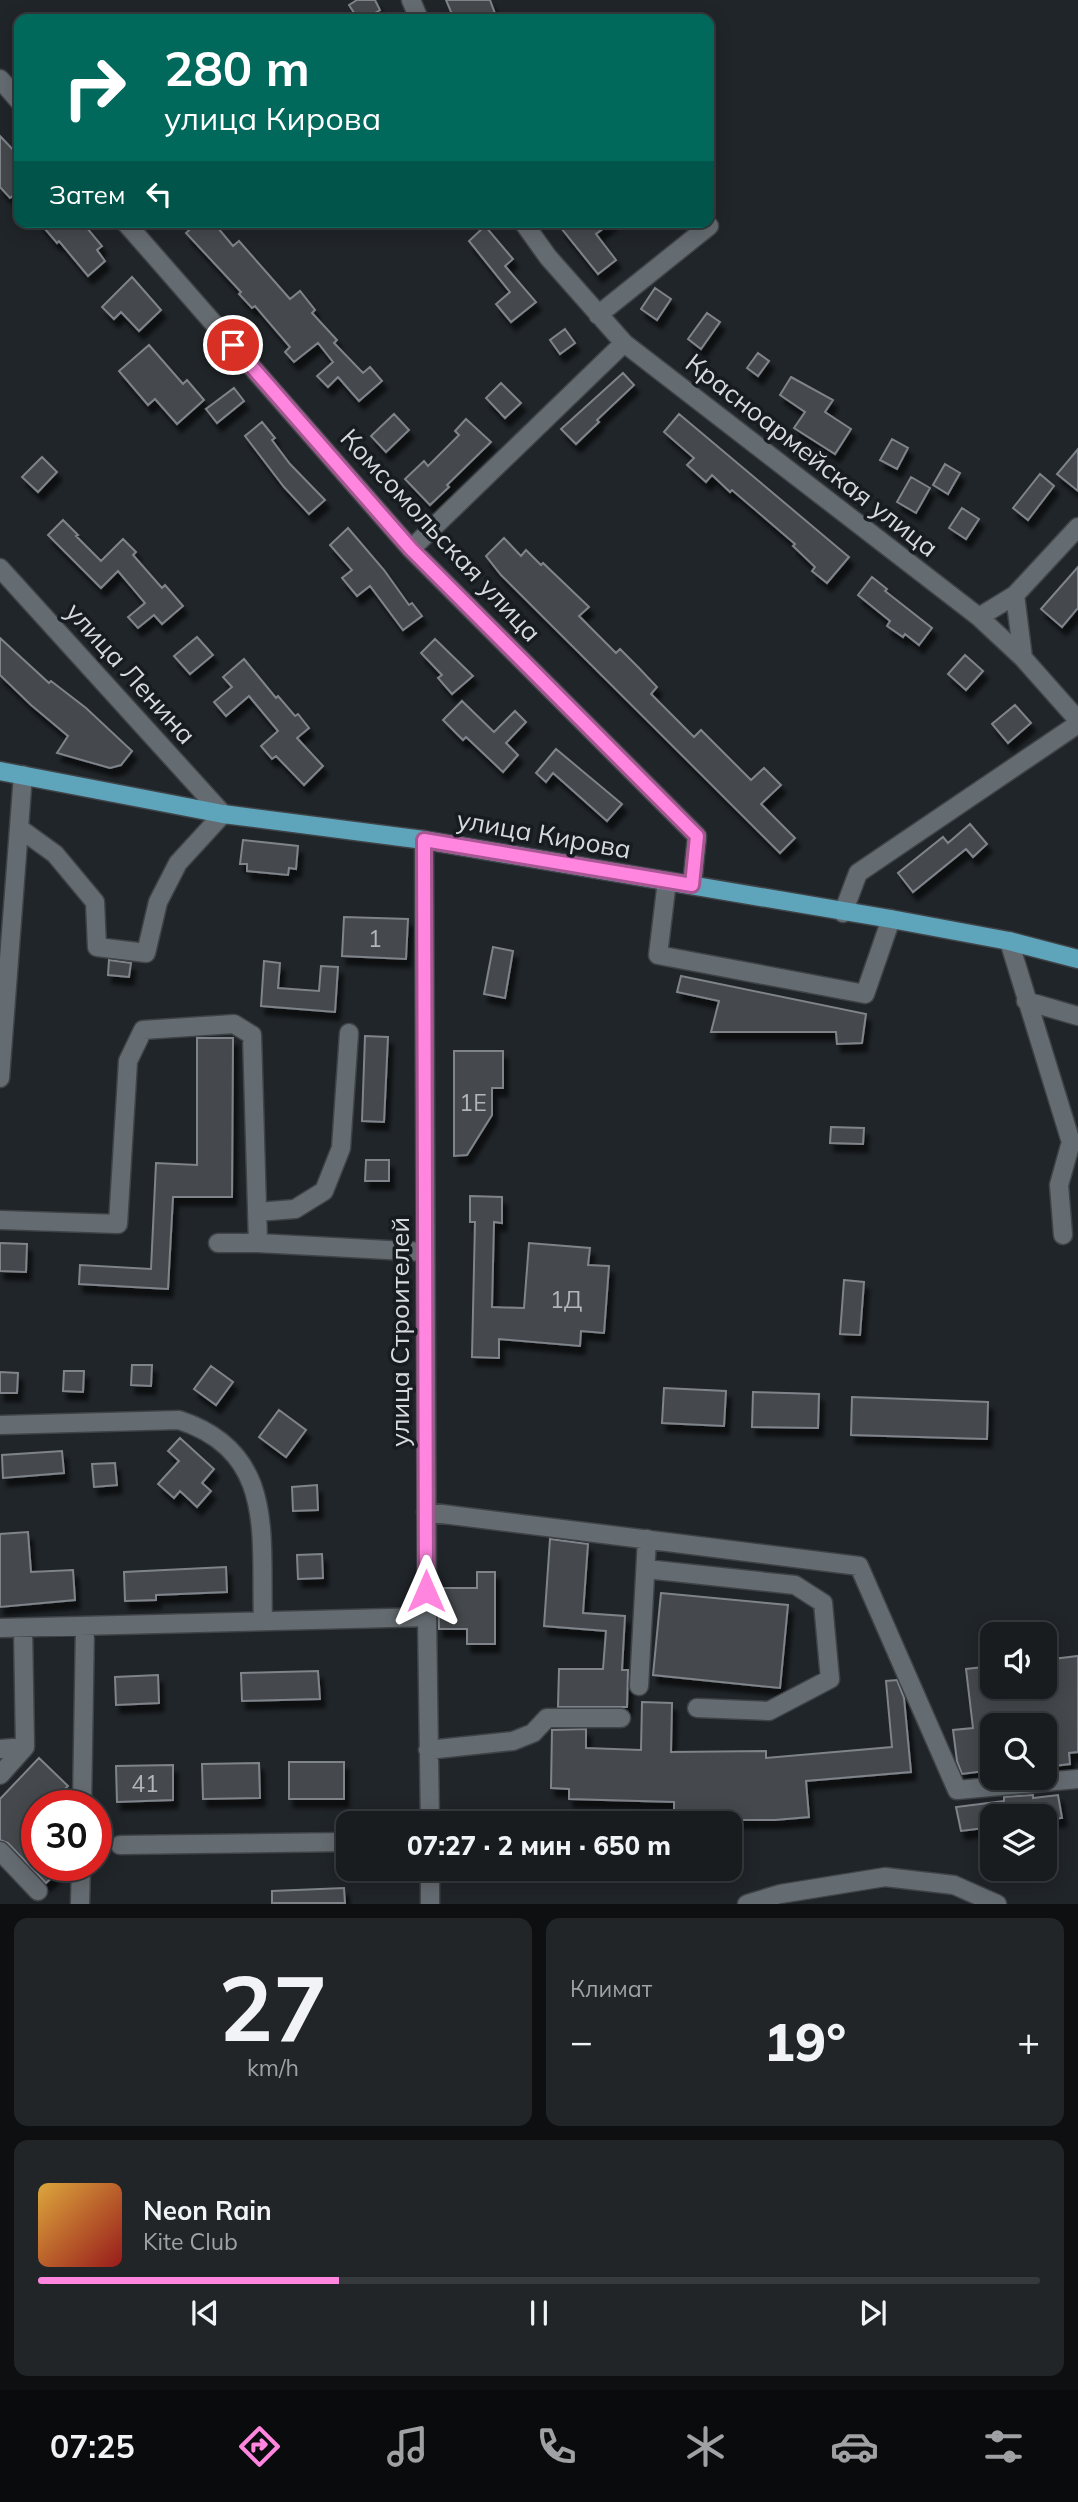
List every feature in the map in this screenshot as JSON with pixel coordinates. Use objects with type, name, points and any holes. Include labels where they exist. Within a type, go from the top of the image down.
[{"type":"main road","name":"улица Кирова","points":[[0,771],[223,814],[424,840],[891,919],[1009,941],[1078,959]]},
{"type":"street","points":[[0,79],[14,95]]},
{"type":"street","name":"Комсомольская улица","points":[[130,228],[411,549],[697,836],[692,885]]},
{"type":"street","name":"Красноармейская улица","points":[[527,228],[548,257],[624,343],[979,617],[1023,658],[1078,722]]},
{"type":"street","points":[[598,314],[706,228]]},
{"type":"street","points":[[411,549],[624,343]]},
{"type":"street","points":[[979,617],[1015,595],[1078,527]]},
{"type":"street","name":"улица Ленина","points":[[0,568],[223,814]]},
{"type":"street","points":[[1015,595],[1023,658]]},
{"type":"street","points":[[844,913],[858,873],[1078,722]]},
{"type":"street","points":[[0,1078],[23,775]]},
{"type":"street","points":[[19,828],[55,854],[94,902],[97,947],[146,953],[158,902],[178,863],[223,814]]},
{"type":"street","name":"улица Строителей","points":[[424,840],[426,1617],[430,1811]]},
{"type":"street","points":[[667,881],[658,955],[865,994],[891,919]]},
{"type":"street","points":[[1009,941],[1070,1142],[1059,1185],[1063,1235]]},
{"type":"street","points":[[1026,1001],[1078,1016]]},
{"type":"street","points":[[0,1220],[118,1224],[128,1061],[143,1030],[234,1024],[252,1035],[258,1243]]},
{"type":"street","points":[[257,1212],[295,1209],[324,1191],[341,1147],[349,1033]]},
{"type":"street","points":[[218,1243],[425,1252]]},
{"type":"street","points":[[0,1425],[179,1420],[199,1426],[217,1437],[233,1451],[255,1488],[259,1509],[263,1620]]},
{"type":"street","points":[[426,1512],[859,1566],[957,1790],[1078,1780]]},
{"type":"street","points":[[639,1686],[647,1539]]},
{"type":"street","points":[[646,1569],[795,1585],[823,1603],[830,1679],[769,1711],[697,1708]]},
{"type":"street","points":[[0,1629],[426,1617]]},
{"type":"street","points":[[82,1790],[85,1626]]},
{"type":"street","points":[[0,1775],[25,1747],[23,1628]]},
{"type":"street","points":[[428,1750],[513,1741],[533,1733],[547,1717],[621,1718]]},
{"type":"street","points":[[0,1749],[25,1747]]},
{"type":"street","points":[[120,1845],[336,1842]]},
{"type":"street","points":[[0,1851],[38,1891]]},
{"type":"street","points":[[747,1903],[780,1894],[885,1877],[954,1885],[996,1903]]},
{"type":"street","points":[[80,1903],[81,1881]]},
{"type":"street","points":[[430,1881],[430,1903]]},
{"type":"building","points":[[357,0],[375,0],[380,10],[373,14],[355,14],[349,5]]},
{"type":"building","points":[[446,0],[490,0],[495,14],[452,14]]},
{"type":"building","points":[[0,136],[14,151],[14,195],[10,198],[0,187]]},
{"type":"building","points":[[44,228],[87,228],[102,246],[97,250],[105,261],[88,276],[59,241],[57,243]]},
{"type":"building","points":[[191,228],[218,228],[233,246],[239,241],[290,299],[300,291],[315,310],[312,313],[337,340],[334,343],[363,373],[370,367],[382,381],[359,401],[338,377],[328,387],[317,376],[333,362],[318,343],[294,362],[285,352],[290,347],[186,233]]},
{"type":"building","points":[[483,228],[487,228],[513,259],[505,266],[536,302],[511,322],[496,304],[510,292],[469,241]]},
{"type":"building","points":[[561,228],[604,228],[596,234],[616,260],[598,274]]},
{"type":"building","points":[[132,277],[161,310],[139,331],[121,312],[114,319],[102,307]]},
{"type":"building","points":[[655,288],[671,299],[657,320],[641,309]]},
{"type":"building","points":[[707,313],[720,322],[701,349],[688,339]]},
{"type":"building","points":[[565,329],[575,343],[560,354],[550,340]]},
{"type":"building","points":[[149,345],[183,384],[187,380],[204,400],[177,424],[155,399],[148,405],[119,371]]},
{"type":"building","points":[[758,353],[769,361],[758,376],[747,368]]},
{"type":"building","points":[[623,373],[634,385],[576,444],[561,429]]},
{"type":"building","points":[[791,377],[833,400],[825,412],[851,429],[835,454],[794,428],[805,412],[780,395]]},
{"type":"building","points":[[501,383],[521,403],[505,418],[486,398]]},
{"type":"building","points":[[234,388],[244,401],[217,423],[206,409]]},
{"type":"building","points":[[394,414],[409,430],[386,452],[371,436]]},
{"type":"building","points":[[679,414],[849,557],[827,583],[812,571],[815,567],[793,546],[795,544],[732,490],[730,492],[712,475],[706,482],[687,465],[694,458],[664,432]]},
{"type":"building","points":[[466,419],[491,442],[430,505],[405,479],[424,461],[428,466],[459,435],[455,431]]},
{"type":"building","points":[[262,422],[290,464],[325,500],[309,514],[284,487],[245,436]]},
{"type":"building","points":[[892,439],[908,448],[897,469],[880,460]]},
{"type":"building","points":[[1078,449],[1078,491],[1057,474]]},
{"type":"building","points":[[42,457],[57,472],[38,492],[22,477]]},
{"type":"building","points":[[945,464],[960,473],[948,494],[933,485]]},
{"type":"building","points":[[1040,474],[1054,486],[1028,520],[1013,508]]},
{"type":"building","points":[[911,477],[930,488],[916,513],[897,502]]},
{"type":"building","points":[[962,508],[979,519],[966,539],[949,528]]},
{"type":"building","points":[[63,520],[101,561],[123,539],[136,552],[133,555],[162,588],[165,585],[183,606],[162,624],[154,615],[138,628],[128,617],[145,603],[118,571],[101,588],[48,535]]},
{"type":"building","points":[[348,528],[384,570],[409,605],[412,603],[422,616],[403,630],[370,586],[357,596],[342,578],[352,570],[330,545]]},
{"type":"building","points":[[504,538],[521,556],[526,550],[541,565],[543,563],[589,607],[579,616],[616,653],[620,649],[638,667],[657,687],[651,694],[694,737],[701,730],[751,780],[764,768],[781,785],[761,804],[795,838],[780,853],[501,575],[486,556]]},
{"type":"building","points":[[1078,567],[1078,608],[1062,627],[1041,609]]},
{"type":"building","points":[[872,577],[887,589],[885,591],[932,628],[919,645],[905,634],[903,637],[887,626],[890,621],[858,595]]},
{"type":"building","points":[[197,637],[213,655],[190,674],[174,656]]},
{"type":"building","points":[[0,638],[49,683],[51,681],[86,708],[132,751],[121,765],[110,768],[57,753],[68,736],[0,675]]},
{"type":"building","points":[[435,639],[473,676],[452,694],[438,678],[442,675],[421,653]]},
{"type":"building","points":[[965,655],[983,671],[966,690],[948,674]]},
{"type":"building","points":[[244,659],[276,698],[278,696],[295,716],[298,714],[309,728],[297,738],[323,766],[304,785],[276,756],[272,759],[261,746],[278,731],[249,696],[226,716],[214,702],[232,687],[223,677]]},
{"type":"building","points":[[462,701],[494,732],[515,711],[526,722],[506,743],[518,755],[503,772],[466,737],[463,740],[443,720]]},
{"type":"building","points":[[1015,705],[1031,723],[1008,743],[992,724]]},
{"type":"building","points":[[556,749],[622,804],[607,821],[553,773],[546,782],[536,773]]},
{"type":"building","points":[[970,824],[987,844],[973,857],[966,849],[913,892],[898,873],[943,837],[948,843]]},
{"type":"building","points":[[243,840],[298,846],[296,869],[289,868],[288,875],[247,871],[247,864],[240,864]]},
{"type":"building","points":[[344,917],[408,919],[406,959],[342,956]]},
{"type":"building","points":[[493,947],[513,951],[505,998],[484,994]]},
{"type":"building","points":[[109,960],[131,963],[129,977],[108,975]]},
{"type":"building","points":[[264,961],[280,963],[278,988],[319,991],[321,966],[338,967],[335,1012],[261,1006]]},
{"type":"building","points":[[681,976],[866,1014],[862,1043],[837,1044],[836,1032],[711,1032],[719,1001],[677,992]]},
{"type":"building","points":[[365,1036],[388,1037],[384,1122],[362,1121]]},
{"type":"building","points":[[197,1038],[233,1038],[232,1197],[173,1197],[168,1289],[79,1284],[80,1265],[151,1269],[156,1163],[197,1165]]},
{"type":"building","points":[[454,1051],[503,1051],[503,1088],[492,1088],[492,1115],[467,1155],[454,1156]]},
{"type":"building","points":[[831,1127],[864,1128],[863,1144],[830,1143]]},
{"type":"building","points":[[366,1160],[389,1160],[389,1181],[365,1181]]},
{"type":"building","points":[[470,1196],[502,1197],[502,1223],[494,1222],[492,1307],[524,1308],[529,1243],[590,1248],[588,1265],[609,1266],[604,1333],[581,1331],[580,1346],[499,1339],[499,1358],[472,1357],[475,1222],[470,1222]]},
{"type":"building","points":[[0,1243],[27,1244],[26,1272],[0,1271]]},
{"type":"building","points":[[844,1280],[864,1282],[860,1335],[840,1334]]},
{"type":"building","points":[[132,1365],[152,1365],[151,1386],[131,1385]]},
{"type":"building","points":[[211,1366],[233,1382],[216,1405],[194,1389]]},
{"type":"building","points":[[64,1371],[84,1371],[83,1392],[63,1391]]},
{"type":"building","points":[[0,1372],[18,1373],[17,1393],[0,1393]]},
{"type":"building","points":[[664,1388],[726,1391],[724,1426],[662,1423]]},
{"type":"building","points":[[753,1392],[819,1394],[818,1428],[752,1427]]},
{"type":"building","points":[[852,1397],[988,1402],[987,1439],[851,1435]]},
{"type":"building","points":[[279,1410],[306,1430],[286,1457],[259,1437]]},
{"type":"building","points":[[180,1438],[214,1469],[202,1483],[211,1491],[197,1507],[180,1491],[174,1498],[158,1484],[179,1461],[168,1451]]},
{"type":"building","points":[[62,1451],[64,1473],[3,1478],[2,1455]]},
{"type":"building","points":[[115,1463],[117,1485],[94,1487],[92,1464]]},
{"type":"building","points":[[317,1485],[318,1510],[293,1511],[292,1487]]},
{"type":"building","points":[[28,1532],[31,1572],[73,1570],[75,1600],[0,1607],[0,1534]]},
{"type":"building","points":[[550,1539],[588,1544],[583,1613],[625,1616],[622,1670],[628,1670],[627,1707],[558,1707],[559,1669],[603,1669],[606,1631],[544,1626]]},
{"type":"building","points":[[322,1554],[323,1578],[298,1579],[297,1555]]},
{"type":"building","points":[[226,1567],[227,1592],[156,1595],[156,1600],[125,1601],[124,1572]]},
{"type":"building","points":[[477,1572],[495,1572],[495,1644],[467,1644],[467,1629],[439,1629],[438,1588],[477,1588]]},
{"type":"building","points":[[661,1593],[788,1605],[780,1688],[653,1675]]},
{"type":"building","points":[[1078,1656],[1078,1752],[1069,1753],[1070,1764],[1057,1766],[1057,1713],[980,1713],[980,1772],[962,1774],[957,1761],[953,1730],[973,1728],[966,1669],[980,1667],[980,1699],[1057,1699],[1057,1659]]},
{"type":"building","points":[[318,1671],[320,1699],[242,1701],[241,1673]]},
{"type":"building","points":[[158,1675],[159,1703],[116,1705],[115,1677]]},
{"type":"building","points":[[897,1680],[904,1698],[911,1772],[806,1781],[809,1817],[742,1820],[742,1811],[674,1811],[674,1802],[569,1799],[569,1789],[551,1788],[552,1730],[586,1729],[586,1748],[641,1750],[642,1702],[672,1703],[671,1752],[766,1751],[766,1758],[892,1747],[886,1681]]},
{"type":"building","points":[[39,1758],[68,1786],[64,1790],[21,1790],[21,1857],[8,1843],[0,1840],[0,1799]]},
{"type":"building","points":[[289,1762],[344,1762],[344,1799],[289,1799]]},
{"type":"building","points":[[259,1763],[260,1798],[203,1799],[202,1764]]},
{"type":"building","points":[[173,1765],[173,1800],[117,1802],[116,1766]]},
{"type":"building","points":[[1058,1795],[1062,1818],[1057,1819],[1057,1804],[980,1804],[1004,1801],[1004,1797]]},
{"type":"building","points":[[980,1804],[980,1829],[961,1831],[956,1807]]},
{"type":"building","points":[[344,1888],[345,1903],[272,1903],[272,1891]]},
{"type":"route","points":[[233,345],[411,549],[697,836],[692,885],[424,840],[426,1591]]}]
